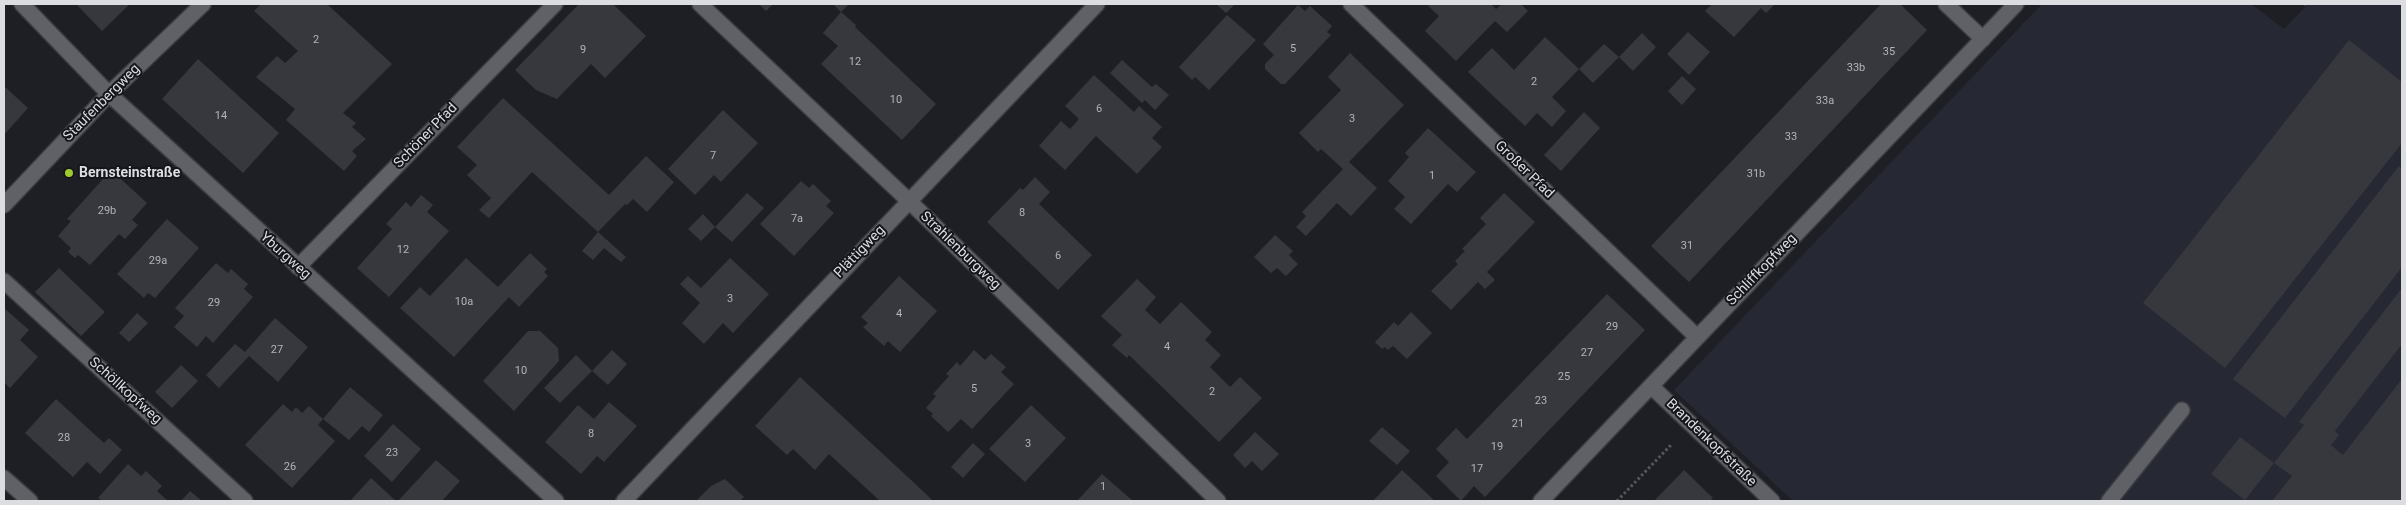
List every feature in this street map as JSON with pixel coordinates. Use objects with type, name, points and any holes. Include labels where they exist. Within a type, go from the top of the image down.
[{"type":"street","name":"Yburgweg","points":[[22,4],[109,94],[556,501]]},
{"type":"street","name":"Staufenbergweg","points":[[4,205],[109,94],[203,4]]},
{"type":"street","name":"Schöner Pfad","points":[[298,267],[555,4]]},
{"type":"street","name":"Strahlenburgweg","points":[[700,4],[909,200],[1218,501]]},
{"type":"street","name":"Plättigweg","points":[[624,501],[1097,4]]},
{"type":"street","name":"Großer Pfad","points":[[1351,4],[1697,337]]},
{"type":"street","points":[[1946,4],[1983,39]]},
{"type":"street","name":"Schliffkopfweg","points":[[1541,501],[2016,4]]},
{"type":"street","name":"Schöllkopfweg","points":[[4,281],[245,501]]},
{"type":"street","name":"Brandenkopfstraße","points":[[1651,386],[1772,501]]},
{"type":"street","points":[[2109,501],[2182,410]]},
{"type":"street","points":[[4,478],[30,501]]},
{"type":"path","points":[[1617,501],[1671,446]]},
{"type":"shaded area","points":[[2042,4],[2251,4],[2284,29],[2308,4],[2402,4],[2402,501],[1793,501],[1674,390]]},
{"type":"building","points":[[76,4],[130,4],[102,31]]},
{"type":"building","points":[[261,4],[327,4],[392,64],[343,113],[356,123],[352,127],[366,139],[352,151],[357,156],[344,171],[286,120],[295,109],[256,77],[277,56],[285,63],[298,51],[254,11]]},
{"type":"building","points":[[579,4],[613,4],[646,36],[605,78],[591,64],[557,99],[536,90],[515,70]]},
{"type":"building","points":[[759,4],[773,4],[766,11]]},
{"type":"building","points":[[833,4],[849,4],[841,12]]},
{"type":"building","points":[[1216,4],[1235,4],[1226,13]]},
{"type":"building","points":[[1431,4],[1491,4],[1496,9],[1502,4],[1521,4],[1528,11],[1507,32],[1495,21],[1456,61],[1425,31],[1439,16],[1428,6]]},
{"type":"building","points":[[1712,4],[1775,4],[1766,13],[1761,8],[1734,37],[1705,11]]},
{"type":"building","points":[[1881,4],[1900,4],[1927,30],[1689,282],[1651,246]]},
{"type":"building","points":[[1298,5],[1305,11],[1310,6],[1332,26],[1327,32],[1331,35],[1285,84],[1281,84],[1265,69],[1265,64],[1274,55],[1263,44]]},
{"type":"building","points":[[841,12],[936,104],[902,140],[821,64],[838,46],[823,33]]},
{"type":"building","points":[[1227,15],[1256,40],[1209,90],[1195,77],[1192,80],[1179,67]]},
{"type":"building","points":[[1688,32],[1710,52],[1689,75],[1667,54]]},
{"type":"building","points":[[1642,33],[1656,47],[1633,71],[1619,57]]},
{"type":"building","points":[[1545,37],[1579,69],[1552,97],[1566,111],[1552,127],[1537,113],[1525,126],[1468,72],[1492,48],[1514,70]]},
{"type":"building","points":[[2349,40],[2402,82],[2402,143],[2225,368],[2143,303]]},
{"type":"building","points":[[1604,44],[1619,57],[1593,83],[1579,69]]},
{"type":"building","points":[[1350,53],[1404,105],[1349,162],[1377,188],[1351,216],[1337,203],[1306,236],[1296,227],[1306,216],[1302,212],[1343,169],[1321,149],[1318,152],[1299,133],[1341,90],[1328,77]]},
{"type":"building","points":[[198,59],[279,133],[243,173],[162,99]]},
{"type":"building","points":[[1122,60],[1152,87],[1156,84],[1169,95],[1155,110],[1145,100],[1142,103],[1110,73]]},
{"type":"building","points":[[1094,75],[1134,112],[1139,106],[1162,127],[1152,138],[1162,147],[1137,174],[1096,136],[1065,170],[1039,146],[1061,121],[1070,129],[1079,119],[1065,106]]},
{"type":"building","points":[[1682,76],[1696,89],[1682,105],[1668,91]]},
{"type":"building","points":[[4,86],[28,108],[4,135]]},
{"type":"building","points":[[503,98],[609,195],[646,156],[674,182],[647,212],[633,199],[627,205],[625,204],[598,232],[532,172],[489,218],[479,210],[491,198],[467,175],[477,165],[457,147]]},
{"type":"building","points":[[723,110],[758,143],[721,182],[714,175],[695,195],[668,169]]},
{"type":"building","points":[[1584,112],[1600,128],[1561,171],[1544,155]]},
{"type":"building","points":[[1428,128],[1476,172],[1457,192],[1448,184],[1411,224],[1394,209],[1405,197],[1388,181],[1409,157],[1405,153]]},
{"type":"building","points":[[2399,166],[2402,169],[2402,267],[2285,418],[2233,379]]},
{"type":"building","points":[[111,170],[147,203],[132,220],[138,225],[125,239],[119,234],[90,265],[78,255],[75,258],[68,252],[71,248],[58,236],[71,221],[67,219]]},
{"type":"building","points":[[1035,177],[1050,192],[1039,204],[1092,255],[1058,290],[987,222],[1020,188],[1023,190]]},
{"type":"building","points":[[801,181],[809,188],[813,184],[831,201],[826,206],[834,213],[794,256],[760,224]]},
{"type":"building","points":[[747,193],[764,208],[732,242],[715,227]]},
{"type":"building","points":[[1504,193],[1535,222],[1487,272],[1495,280],[1485,289],[1478,282],[1451,310],[1431,291],[1458,264],[1455,261],[1465,251],[1462,249],[1486,224],[1480,218]]},
{"type":"building","points":[[421,195],[433,205],[427,212],[449,231],[389,297],[357,268],[392,229],[386,224],[406,202],[411,207]]},
{"type":"building","points":[[703,214],[715,227],[701,241],[688,229]]},
{"type":"building","points":[[167,219],[199,248],[155,298],[148,293],[144,298],[117,274]]},
{"type":"building","points":[[598,232],[626,257],[621,262],[604,248],[593,260],[582,251]]},
{"type":"building","points":[[1275,235],[1293,251],[1289,255],[1298,264],[1286,276],[1277,268],[1271,273],[1254,257]]},
{"type":"building","points":[[530,253],[547,269],[544,272],[548,276],[519,307],[509,297],[454,357],[400,308],[420,287],[430,296],[466,258],[498,287]]},
{"type":"building","points":[[730,258],[769,294],[733,333],[723,323],[704,344],[682,323],[700,303],[680,284],[688,276],[701,288]]},
{"type":"building","points":[[216,263],[228,273],[231,269],[248,284],[244,289],[253,297],[213,343],[206,336],[197,347],[174,327],[184,316],[175,308]]},
{"type":"building","points":[[59,268],[105,312],[81,336],[35,292]]},
{"type":"building","points":[[899,276],[937,311],[900,352],[888,341],[884,346],[863,327],[868,323],[861,317]]},
{"type":"building","points":[[1137,279],[1156,297],[1145,310],[1160,324],[1181,302],[1212,332],[1205,340],[1221,355],[1210,367],[1230,387],[1240,377],[1262,398],[1219,442],[1129,355],[1127,358],[1112,345],[1122,335],[1101,316]]},
{"type":"building","points":[[2402,288],[2402,344],[2335,431],[2339,435],[2331,445],[2343,455],[2402,379],[2402,501],[2272,501],[2292,476],[2274,463],[2304,425],[2299,422]]},
{"type":"building","points":[[1607,294],[1645,330],[1485,497],[1474,486],[1461,501],[1436,476],[1449,462],[1436,449],[1456,428],[1467,439]]},
{"type":"building","points":[[4,308],[29,330],[20,340],[38,357],[10,388],[4,382]]},
{"type":"building","points":[[1411,312],[1432,333],[1407,359],[1393,346],[1388,350],[1385,347],[1382,349],[1375,342],[1394,322],[1398,326]]},
{"type":"building","points":[[137,313],[148,323],[129,342],[119,333]]},
{"type":"building","points":[[275,318],[308,347],[278,382],[249,356],[219,388],[206,375],[235,344],[245,352]]},
{"type":"building","points":[[528,331],[540,331],[558,348],[559,361],[514,411],[483,381]]},
{"type":"building","points":[[612,350],[627,364],[608,385],[592,371]]},
{"type":"building","points":[[974,350],[985,360],[991,354],[1006,367],[1001,372],[1014,384],[972,429],[961,419],[948,432],[931,416],[933,414],[926,408],[936,396],[933,394],[949,376],[946,374],[957,362],[960,366]]},
{"type":"building","points":[[576,355],[592,371],[560,403],[544,388]]},
{"type":"building","points":[[181,365],[198,381],[172,408],[155,392]]},
{"type":"building","points":[[800,377],[933,501],[880,501],[829,454],[815,470],[793,449],[787,455],[755,426]]},
{"type":"building","points":[[350,387],[383,415],[369,432],[362,426],[349,440],[323,419]]},
{"type":"building","points":[[56,399],[104,443],[109,438],[122,450],[100,474],[87,462],[73,477],[25,433]]},
{"type":"building","points":[[609,402],[637,426],[604,462],[597,456],[581,474],[545,442],[578,405],[594,419]]},
{"type":"building","points":[[283,404],[292,412],[296,407],[302,413],[309,406],[323,419],[318,425],[335,441],[292,488],[245,445]]},
{"type":"building","points":[[1031,405],[1066,438],[1025,482],[989,449]]},
{"type":"building","points":[[393,424],[421,449],[392,482],[364,456]]},
{"type":"building","points":[[1382,427],[1410,451],[1397,465],[1369,441]]},
{"type":"building","points":[[1255,432],[1279,454],[1262,471],[1252,461],[1245,468],[1233,455]]},
{"type":"building","points":[[2240,437],[2274,463],[2245,500],[2211,474]]},
{"type":"building","points":[[973,443],[985,454],[963,478],[951,467]]},
{"type":"building","points":[[436,460],[460,481],[442,501],[398,501]]},
{"type":"building","points":[[128,464],[141,476],[146,471],[162,486],[157,491],[168,501],[102,501],[98,498]]},
{"type":"building","points":[[1402,470],[1435,501],[1373,501]]},
{"type":"building","points":[[1684,470],[1713,498],[1710,501],[1654,501]]},
{"type":"building","points":[[1102,474],[1133,501],[1077,501]]},
{"type":"building","points":[[371,478],[396,501],[350,501]]},
{"type":"building","points":[[725,479],[744,497],[740,501],[696,501],[711,486]]},
{"type":"building","points":[[190,491],[202,501],[181,501]]},
{"type":"place","name":"Bernsteinstraße","points":[[69,173]]}]
